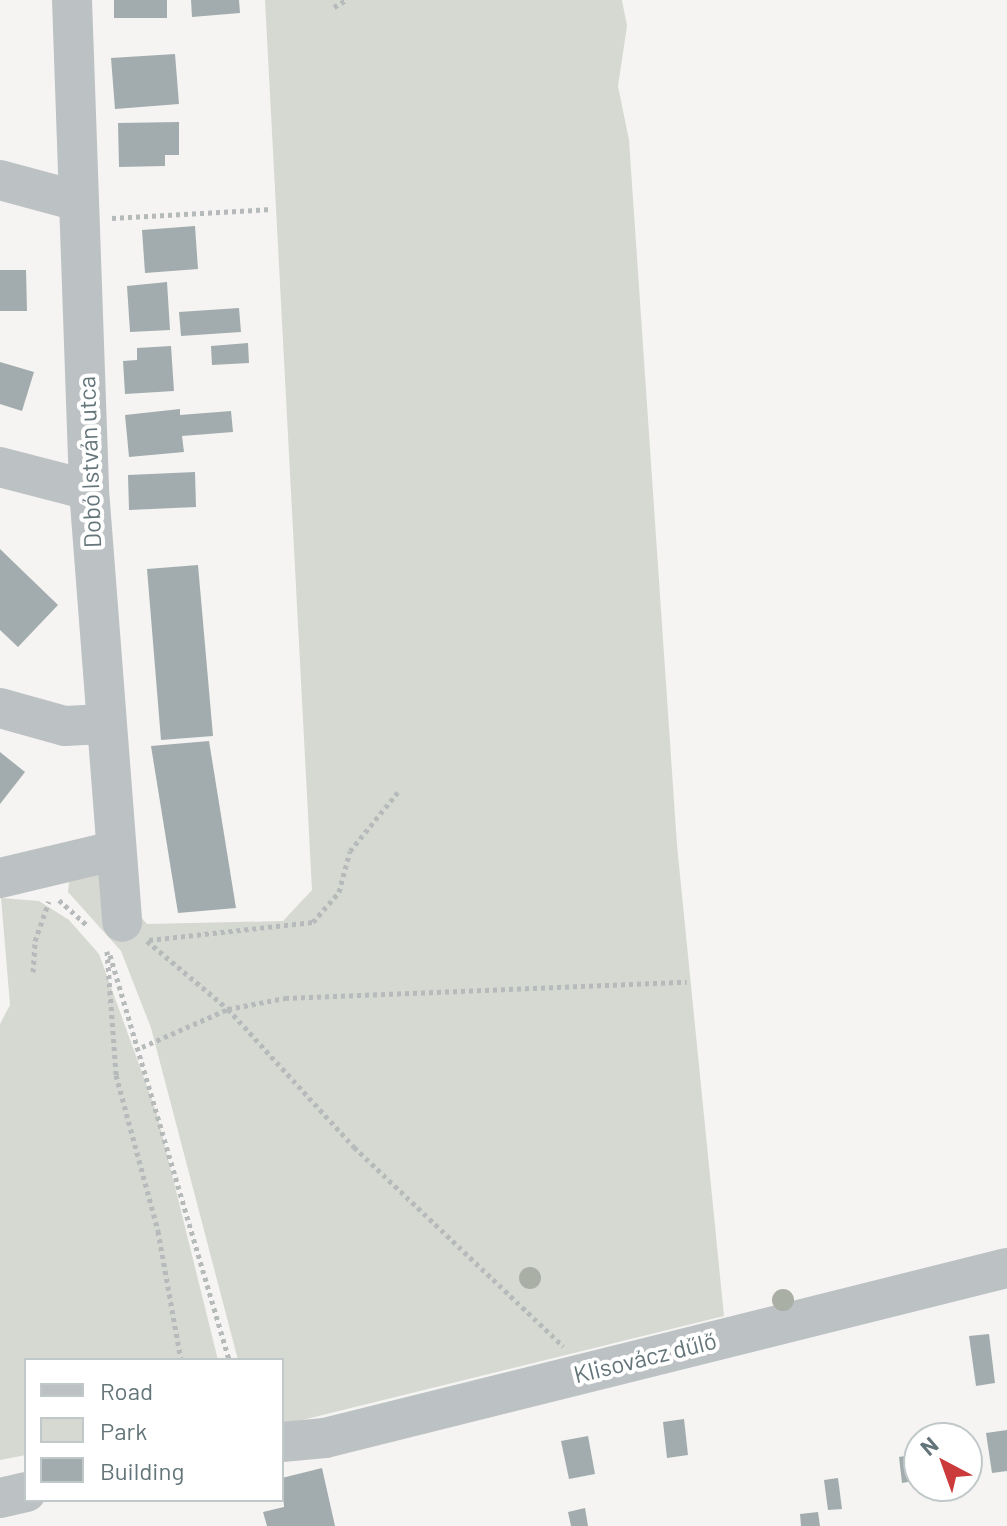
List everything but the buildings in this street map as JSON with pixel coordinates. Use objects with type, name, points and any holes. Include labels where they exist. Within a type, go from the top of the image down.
[{"type":"street","name":"Dobó István utca","points":[[72,0],[89,490],[120,937]]},
{"type":"street","points":[[0,180],[79,210]]},
{"type":"street","points":[[0,467],[89,490]]},
{"type":"street","points":[[0,708],[65,726],[104,724]]},
{"type":"street","points":[[3,878],[113,851]]},
{"type":"street","name":"Klisovácz dűlő","points":[[284,1442],[325,1438],[1007,1268]]},
{"type":"street","points":[[0,1498],[24,1492]]},
{"type":"path","points":[[334,7],[346,0]]},
{"type":"path","points":[[79,210],[272,209]]},
{"type":"path","points":[[120,937],[313,922],[339,892],[356,842],[398,792]]},
{"type":"path","points":[[3,878],[52,897],[120,937],[228,1009],[354,1147],[584,1372]]},
{"type":"path","points":[[33,972],[35,941],[52,897]]},
{"type":"path","points":[[120,937],[142,1047],[228,1358]]},
{"type":"path","points":[[120,937],[116,1075],[158,1231],[181,1358]]},
{"type":"path","points":[[142,1047],[228,1009],[423,989],[687,982]]},
{"type":"green space","points":[[265,0],[622,0],[627,26],[618,86],[629,140],[677,845],[724,1316],[284,1425],[284,1358],[237,1358],[151,1028],[121,951],[68,892],[69,882],[96,866],[147,924],[283,921],[312,890]]},
{"type":"green space","points":[[1,898],[39,901],[69,920],[99,954],[157,1114],[218,1358],[24,1358],[24,1455],[0,1460],[0,1024],[10,1005]]}]
